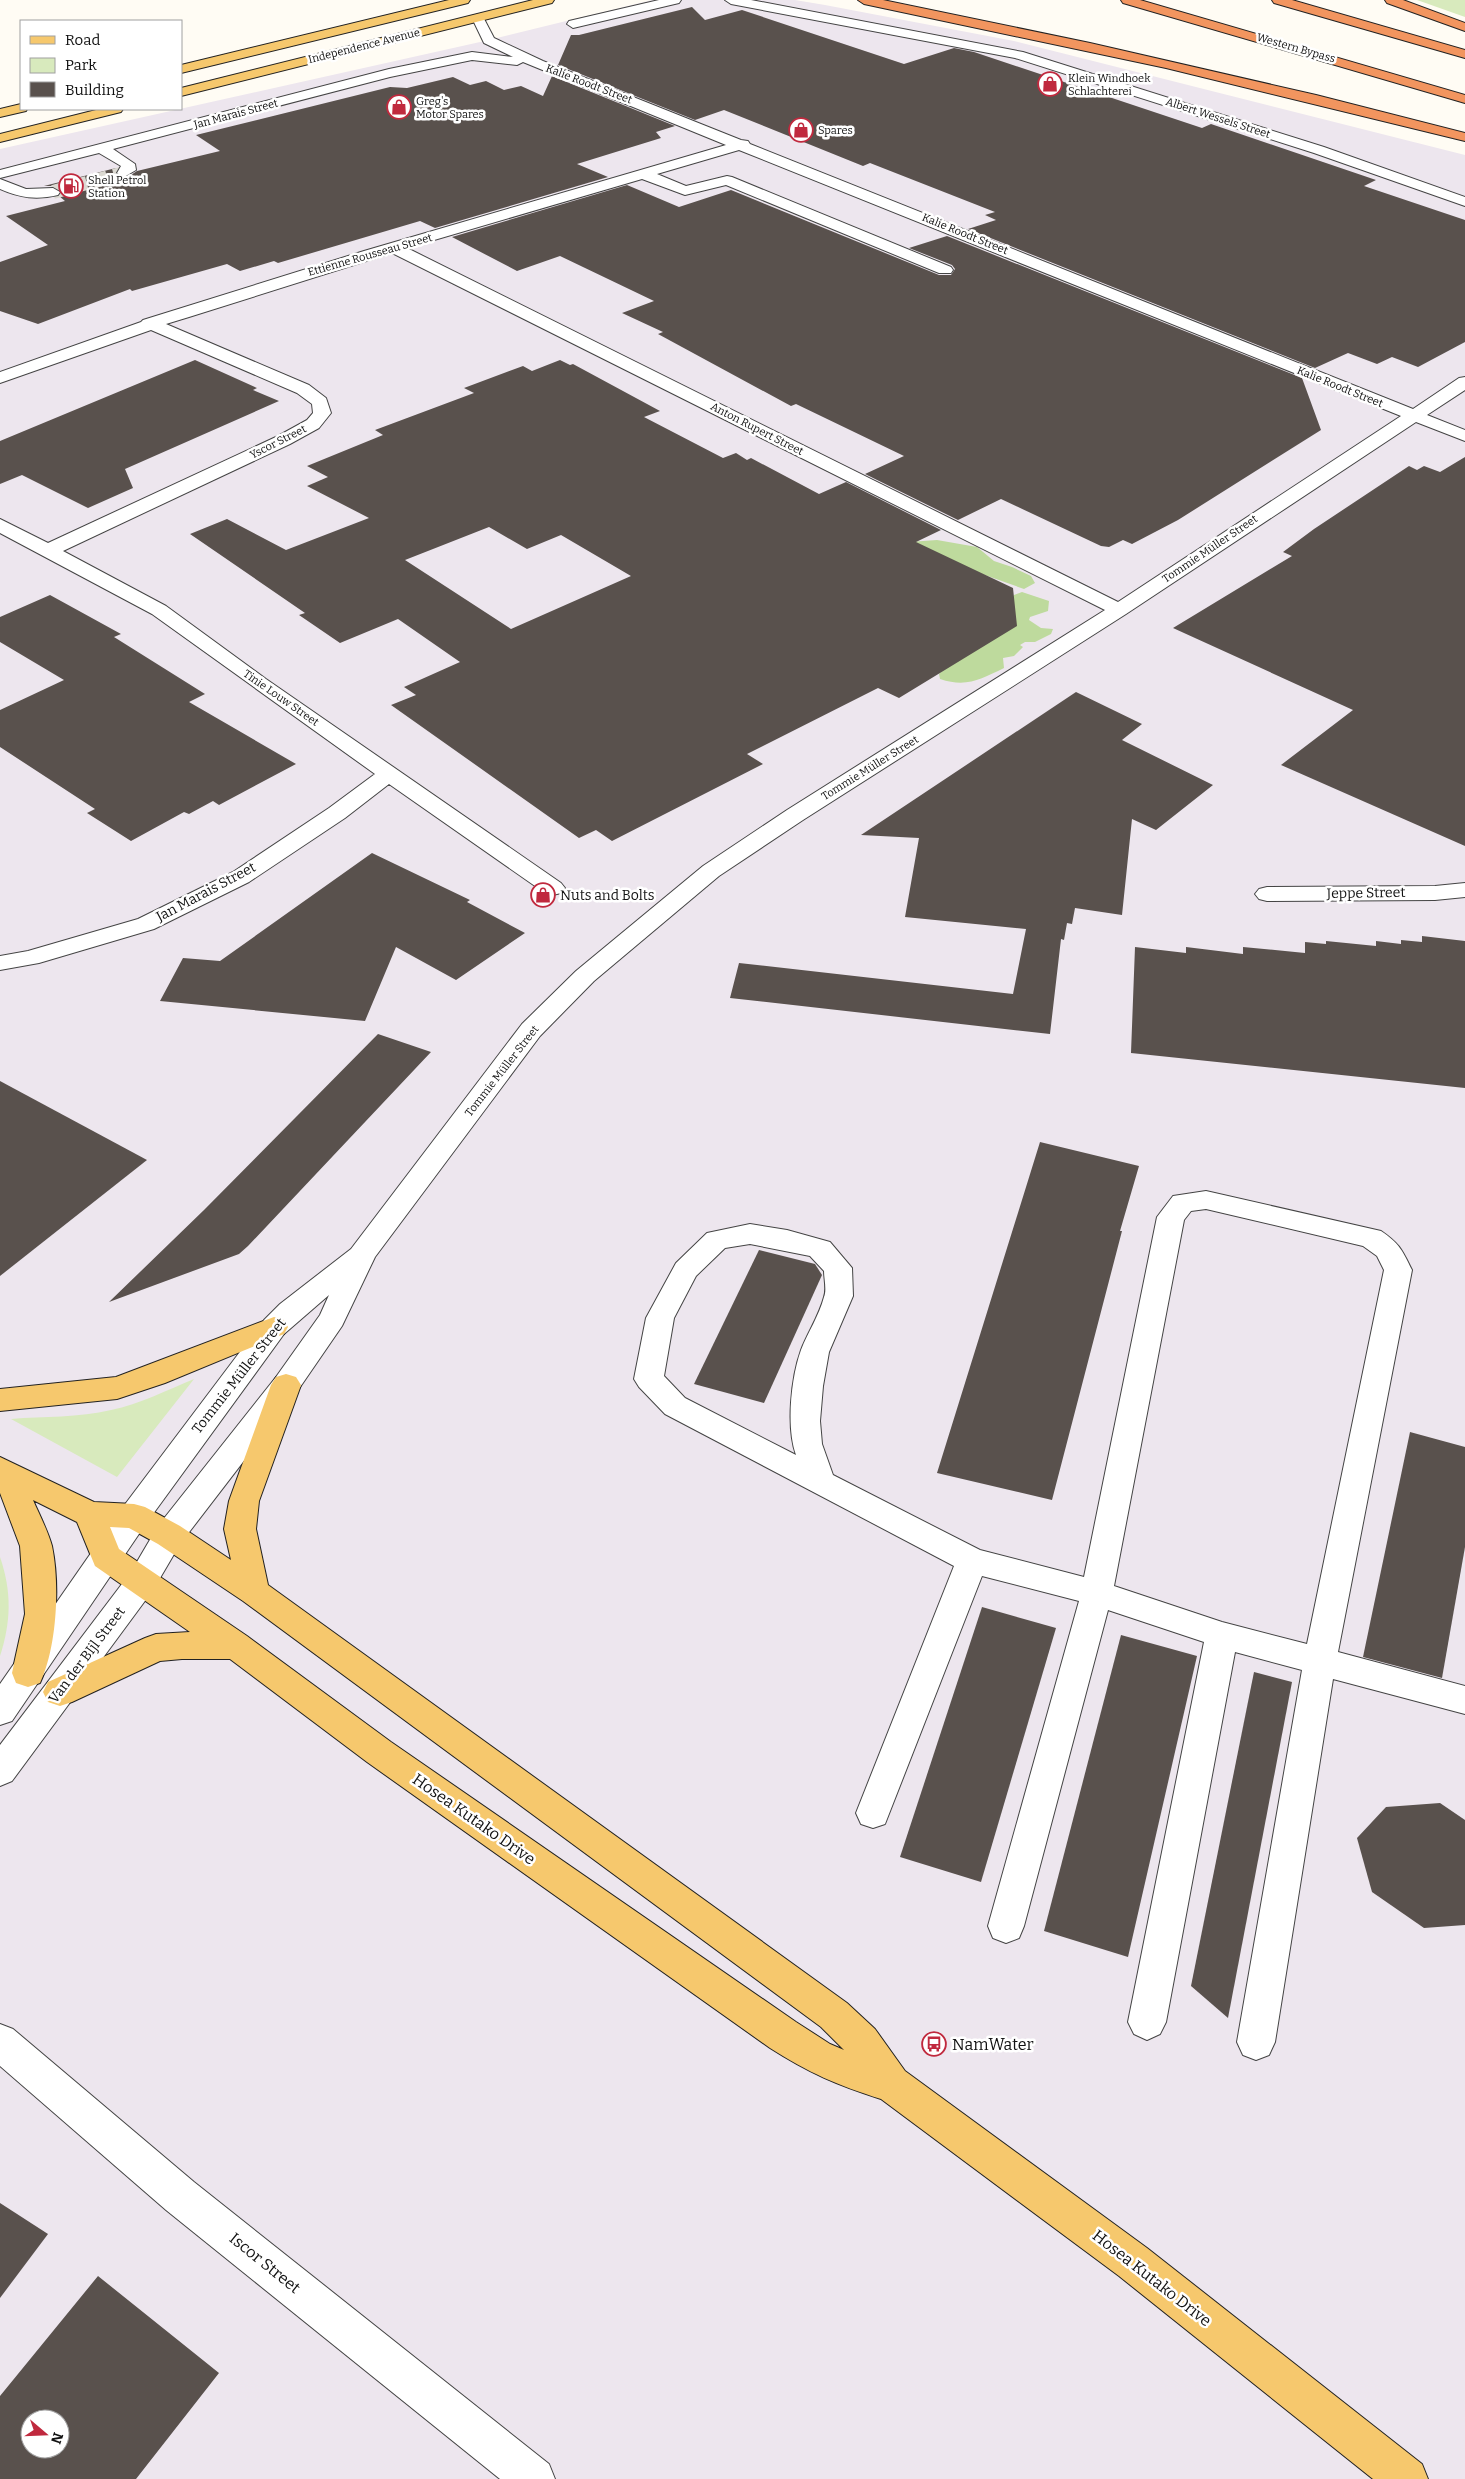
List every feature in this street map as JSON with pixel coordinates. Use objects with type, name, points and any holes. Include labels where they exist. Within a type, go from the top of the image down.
[{"type":"highway","points":[[864,0],[1038,35],[1187,68],[1353,107],[1465,137]]},
{"type":"highway","name":"Western Bypass","points":[[1127,0],[1465,99]]},
{"type":"highway","points":[[1278,0],[1465,54]]},
{"type":"highway","points":[[1392,0],[1465,27]]},
{"type":"main road","name":"Independence Avenue","points":[[182,69],[464,0]]},
{"type":"main road","name":"Independence Avenue","points":[[182,92],[548,0]]},
{"type":"main road","points":[[0,113],[20,108]]},
{"type":"main road","points":[[0,138],[112,110]]},
{"type":"main road","points":[[0,1400],[116,1388],[155,1375],[274,1326]]},
{"type":"main road","points":[[254,1592],[240,1529],[244,1501],[286,1385]]},
{"type":"main road","points":[[4,1471],[36,1546],[42,1614],[28,1673]]},
{"type":"main road","name":"Hosea Kutako Drive","points":[[4,1471],[90,1514],[134,1516],[169,1535],[254,1592],[834,2015],[862,2042],[892,2084],[1133,2262],[1407,2479]]},
{"type":"main road","points":[[90,1514],[106,1557]]},
{"type":"main road","name":"Hosea Kutako Drive","points":[[106,1557],[236,1646],[379,1752],[783,2035],[818,2058],[847,2070],[892,2084]]},
{"type":"main road","points":[[60,1692],[156,1648],[182,1645],[236,1646]]},
{"type":"street","points":[[572,24],[675,0]]},
{"type":"street","name":"Albert Wessels Street","points":[[732,0],[1018,55],[1310,147],[1465,202]]},
{"type":"street","points":[[472,56],[486,45],[489,40],[478,18]]},
{"type":"street","name":"Kalie Roodt Street","points":[[489,40],[538,64],[743,144],[1411,416],[1465,436]]},
{"type":"street","name":"Jan Marais Street","points":[[2,181],[103,149],[389,73],[472,56],[538,64]]},
{"type":"street","name":"Ettienne Rousseau Street","points":[[0,378],[149,323],[276,282],[743,144]]},
{"type":"street","points":[[103,149],[130,167],[124,173]]},
{"type":"street","points":[[2,181],[117,158]]},
{"type":"street","points":[[643,174],[685,191],[727,180],[945,270]]},
{"type":"street","points":[[2,181],[32,196],[53,192]]},
{"type":"street","name":"Anton Rupert Street","points":[[395,248],[1118,610]]},
{"type":"street","name":"Yscor Street","points":[[49,550],[284,440],[313,424],[322,413],[320,402],[303,389],[149,323]]},
{"type":"street","name":"Tommie Müller Street","points":[[169,1535],[286,1385],[332,1319],[363,1254],[531,1030],[585,976],[719,866],[1118,610],[1465,382]]},
{"type":"street","name":"Tinie Louw Street","points":[[0,525],[159,610],[258,683],[553,888]]},
{"type":"street","name":"Jan Marais Street","points":[[0,963],[30,958],[146,924],[241,877],[337,813],[390,773]]},
{"type":"street","name":"Jeppe Street","points":[[1267,894],[1435,893],[1465,890]]},
{"type":"street","points":[[1006,1926],[1097,1593],[1171,1217],[1183,1203],[1206,1200],[1371,1238],[1388,1250],[1398,1270],[1320,1661],[1256,2042]]},
{"type":"street","points":[[821,1482],[807,1444],[805,1421],[807,1394],[815,1352],[839,1296],[838,1268],[820,1249],[787,1240],[750,1234],[717,1240],[686,1270],[660,1318],[648,1379],[674,1406],[972,1561],[1097,1593],[1222,1635],[1465,1700]]},
{"type":"street","name":"Tommie Müller Street","points":[[134,1516],[274,1326],[290,1311],[363,1254]]},
{"type":"street","points":[[0,1711],[28,1673],[134,1516]]},
{"type":"street","name":"Van der BIjl Street","points":[[0,1771],[142,1581],[169,1535]]},
{"type":"street","points":[[873,1813],[972,1561]]},
{"type":"street","points":[[1147,2022],[1222,1635]]},
{"type":"street","name":"Iscor Street","points":[[0,2042],[188,2202],[534,2479]]},
{"type":"shaded area","points":[[652,0],[795,0],[1014,41],[1465,155],[1465,2479],[0,2479],[0,149],[182,110],[182,108],[489,40]]},
{"type":"green space","points":[[1417,0],[1465,0],[1465,17]]},
{"type":"green space","points":[[937,540],[977,547],[994,561],[1031,576],[1035,583],[1024,589],[931,556],[909,542]]},
{"type":"green space","points":[[1022,592],[1049,601],[1048,611],[1030,617],[1029,620],[1041,628],[1053,629],[1051,634],[1035,642],[1025,642],[1020,645],[1023,647],[1014,656],[1003,658],[1004,668],[981,679],[958,683],[940,679],[939,674],[1014,595]]},
{"type":"green space","points":[[194,1379],[117,1477],[11,1419],[99,1413],[143,1400]]},
{"type":"green space","points":[[0,1557],[7,1582],[9,1607],[4,1643],[0,1656]]},
{"type":"building","points":[[692,7],[705,20],[742,10],[904,64],[954,48],[974,52],[1202,128],[1211,124],[1376,180],[1364,186],[1465,220],[1465,342],[1418,367],[1392,357],[1377,364],[1348,353],[1315,368],[968,229],[996,220],[985,215],[995,212],[870,163],[863,166],[724,110],[695,120],[558,65],[571,35],[579,35]]},
{"type":"building","points":[[552,76],[675,126],[656,132],[661,138],[577,164],[608,177],[435,228],[420,221],[278,263],[274,261],[240,271],[227,264],[132,291],[130,289],[38,324],[0,311],[0,262],[48,245],[6,216],[65,201],[59,196],[61,190],[54,186],[44,186],[116,168],[116,175],[125,179],[137,171],[220,151],[196,135],[390,87],[407,88],[453,77],[470,85],[486,81],[504,90],[521,86],[543,96]]},
{"type":"building","points":[[627,185],[679,207],[731,190],[939,275],[951,275],[955,269],[952,265],[909,248],[947,236],[1302,378],[1321,430],[1178,520],[1132,544],[1123,540],[1109,547],[1101,546],[1001,499],[958,520],[865,474],[904,456],[796,404],[791,406],[658,334],[663,332],[622,313],[654,301],[560,256],[517,271],[452,237]]},
{"type":"building","points":[[195,360],[257,388],[253,390],[279,401],[125,469],[133,488],[88,508],[22,475],[0,484],[0,441]]},
{"type":"building","points":[[560,360],[570,365],[573,364],[660,411],[644,417],[723,458],[736,453],[747,460],[751,458],[819,494],[846,482],[941,530],[916,542],[1013,588],[1017,626],[899,698],[878,688],[747,754],[763,764],[612,841],[596,830],[579,838],[391,705],[416,695],[404,687],[460,662],[398,619],[340,643],[299,615],[305,613],[190,534],[227,519],[286,550],[369,518],[307,486],[328,477],[307,466],[383,435],[375,430],[474,393],[464,388],[523,366],[532,371]],"holes":[[[489,527],[527,549],[561,535],[631,576],[511,629],[405,560]]]},
{"type":"building","points":[[1465,457],[1465,846],[1281,765],[1353,710],[1173,628],[1292,556],[1283,552],[1314,529],[1409,466],[1417,470],[1424,466],[1440,472]]},
{"type":"building","points":[[50,595],[121,634],[114,637],[205,694],[189,702],[296,764],[219,805],[213,801],[189,814],[184,812],[131,841],[87,813],[95,809],[0,747],[0,710],[64,680],[0,642],[0,617]]},
{"type":"building","points":[[1076,692],[1142,724],[1122,740],[1213,785],[1156,830],[1132,819],[1122,915],[1075,908],[1072,924],[1067,923],[1064,940],[1061,939],[1050,1034],[730,998],[739,963],[1013,994],[1026,929],[905,917],[919,838],[861,835]]},
{"type":"building","points":[[372,853],[470,900],[467,902],[525,933],[456,980],[396,947],[365,1021],[160,1001],[183,958],[220,961]]},
{"type":"building","points":[[1422,936],[1465,941],[1465,1088],[1131,1053],[1135,947],[1186,953],[1186,947],[1243,954],[1243,947],[1305,953],[1305,942],[1326,944],[1326,941],[1376,946],[1376,941],[1401,944],[1401,940],[1422,942]]},
{"type":"building","points":[[378,1034],[431,1052],[248,1246],[239,1254],[109,1302],[204,1210]]},
{"type":"building","points":[[0,1081],[147,1160],[0,1276]]},
{"type":"building","points":[[1040,1142],[1139,1166],[1120,1231],[1122,1231],[1052,1500],[937,1473]]},
{"type":"building","points":[[759,1250],[815,1264],[822,1275],[764,1403],[694,1384]]},
{"type":"building","points":[[1410,1432],[1465,1447],[1465,1547],[1442,1678],[1363,1657]]},
{"type":"building","points":[[982,1607],[1056,1628],[981,1882],[900,1857]]},
{"type":"building","points":[[1121,1635],[1197,1656],[1128,1957],[1044,1931]]},
{"type":"building","points":[[1254,1672],[1292,1682],[1228,2018],[1191,1986]]},
{"type":"building","points":[[1440,1803],[1465,1820],[1465,1925],[1424,1928],[1372,1892],[1357,1838],[1386,1807]]},
{"type":"building","points":[[0,2203],[48,2234],[0,2298]]},
{"type":"building","points":[[98,2276],[219,2373],[136,2479],[0,2479],[0,2396]]},
{"type":"tunnel","points":[[53,192],[124,173]]},
{"type":"place","name":"Klein Windhoek Schlachterei","points":[[1050,84]]},
{"type":"place","name":"Greg's Motor Spares","points":[[399,107]]},
{"type":"place","name":"Spares","points":[[801,130]]},
{"type":"place","name":"Shell Petrol Station","points":[[71,186]]},
{"type":"place","name":"Nuts and Bolts","points":[[543,895]]},
{"type":"place","name":"NamWater","points":[[934,2044]]}]
